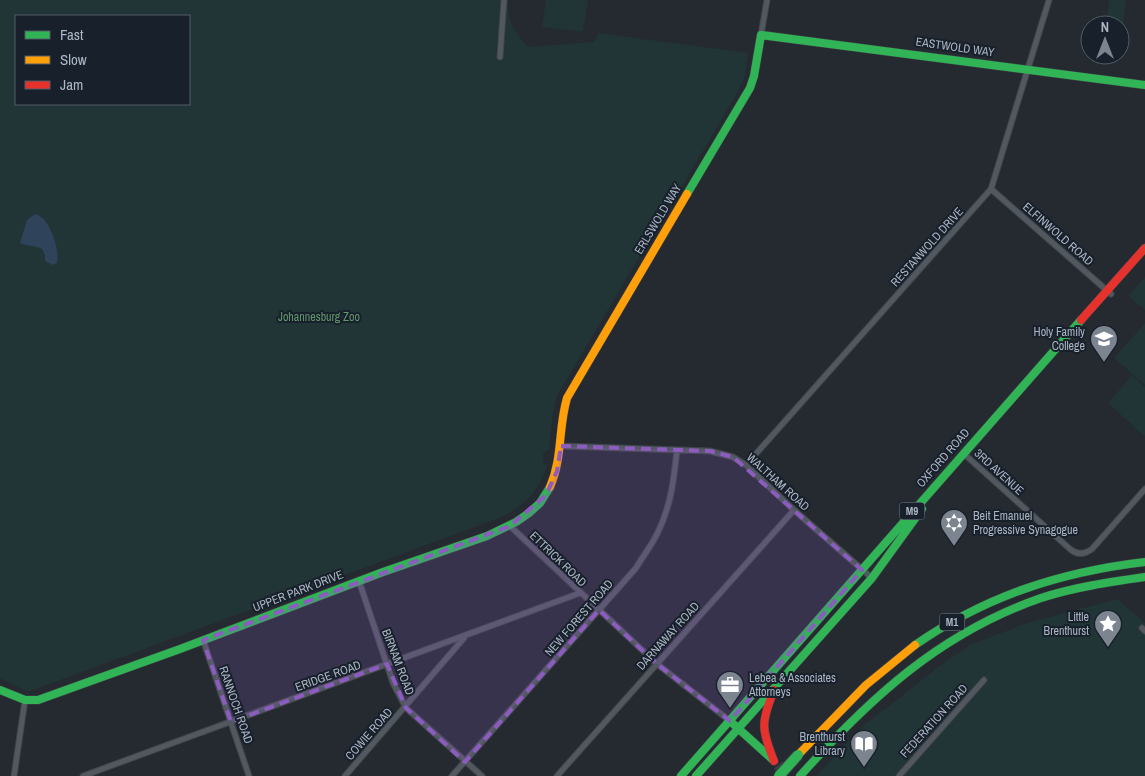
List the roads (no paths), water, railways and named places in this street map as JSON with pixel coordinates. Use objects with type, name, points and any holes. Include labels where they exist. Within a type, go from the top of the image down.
[{"type":"main road","name":"EASTWOLD WAY","points":[[761,35],[1145,85]]},
{"type":"main road","name":"ERLSWOLD WAY","points":[[562,446],[564,409],[567,398],[750,88],[761,35]]},
{"type":"main road","name":"OXFORD ROAD","points":[[681,776],[1109,292],[1145,248]]},
{"type":"main road","name":"OXFORD ROAD","points":[[1109,292],[1145,256]]},
{"type":"main road","name":"UPPER PARK DRIVE","points":[[25,700],[38,700],[70,689],[510,526],[535,509],[546,495],[557,471],[562,446]]},
{"type":"main road","name":"OXFORD ROAD","points":[[696,776],[872,578],[918,514],[965,455]]},
{"type":"main road","name":"M1","points":[[779,776],[876,676],[916,645],[959,618],[1008,594],[1052,579],[1115,565],[1145,562]]},
{"type":"main road","name":"M1","points":[[801,775],[869,703],[916,664],[952,640],[989,620],[1042,598],[1096,584],[1145,577]]},
{"type":"main road","points":[[0,690],[25,700]]},
{"type":"main road","points":[[730,721],[776,763],[764,737],[762,725],[765,710],[774,690]]},
{"type":"street","points":[[500,57],[504,0]]},
{"type":"street","name":"ERLSWOLD WAY","points":[[761,35],[767,0]]},
{"type":"street","name":"RESTANWOLD DRIVE","points":[[746,465],[992,189],[1049,0]]},
{"type":"street","name":"ELFINWOLD ROAD","points":[[992,189],[1109,292]]},
{"type":"street","name":"WALTHAM ROAD","points":[[562,446],[718,452],[733,457],[746,465],[872,578]]},
{"type":"street","name":"NEW FOREST ROAD","points":[[452,776],[636,568],[658,533],[664,519],[672,486],[677,450]]},
{"type":"street","name":"3RD AVENUE","points":[[965,455],[1074,553],[1082,554],[1092,549],[1145,488]]},
{"type":"street","name":"DARNAWAY ROAD","points":[[557,776],[794,510]]},
{"type":"street","name":"ETTRICK ROAD","points":[[510,526],[580,594],[657,664],[730,721]]},
{"type":"street","name":"BIRNAM ROAD","points":[[359,582],[393,684],[406,708],[482,776]]},
{"type":"street","name":"ERIDGE ROAD","points":[[83,776],[580,594]]},
{"type":"street","name":"COWIE ROAD","points":[[345,776],[406,708],[465,637]]},
{"type":"street","name":"RANNOCH ROAD","points":[[203,640],[249,776]]},
{"type":"street","name":"FEDERATION ROAD","points":[[899,776],[984,680]]},
{"type":"street","points":[[14,776],[25,700]]},
{"type":"water","points":[[35,214],[45,221],[53,235],[58,257],[57,263],[53,265],[45,261],[42,249],[20,243],[27,220]]},
{"type":"tunnel","points":[[778,765],[787,776]]},
{"type":"place","name":"Holy Family College","points":[[1104,363]]},
{"type":"place","name":"Beit Emanuel Progressive Synagogue","points":[[954,547]]},
{"type":"place","name":"Little Brenthurst","points":[[1108,648]]},
{"type":"place","name":"Lebea & Associates Attorneys","points":[[730,709]]},
{"type":"place","name":"Brenthurst Library","points":[[864,768]]},
{"type":"park label","name":"Johannesburg Zoo","points":[[319,317]]}]
